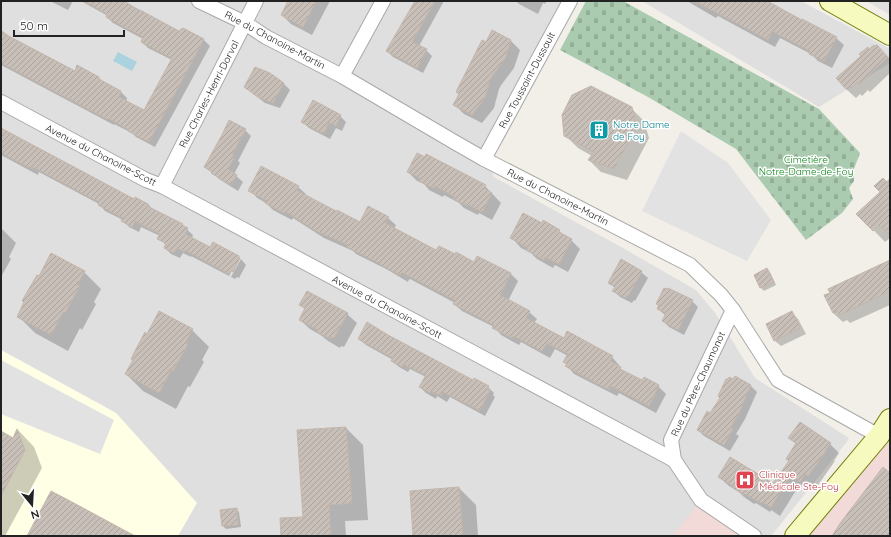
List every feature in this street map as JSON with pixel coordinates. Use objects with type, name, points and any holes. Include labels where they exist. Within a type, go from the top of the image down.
[{"type":"main road","points":[[830,1],[890,35]]},
{"type":"main road","points":[[795,536],[879,436],[890,419]]},
{"type":"street","name":"Rue du Chanoine-Martin","points":[[199,1],[245,23],[266,37],[342,76],[484,159],[690,264],[721,295],[733,310],[778,380],[879,436]]},
{"type":"street","name":"Rue Charles-Henri-Dorval","points":[[162,186],[256,1]]},
{"type":"street","points":[[342,76],[383,1]]},
{"type":"street","name":"Rue Toussaint-Dussault","points":[[484,159],[570,1]]},
{"type":"street","name":"Avenue du Chanoine-Scott","points":[[1,102],[146,180],[162,186],[674,460],[701,500],[754,536]]},
{"type":"street","name":"Rue du Père-Chaumonot","points":[[674,460],[671,440],[733,310]]},
{"type":"shaded area","points":[[1,1],[565,1],[484,150],[494,177],[696,290],[716,314],[755,378],[849,438],[771,536],[178,536],[196,503],[116,413],[1,350]]},
{"type":"shaded area","points":[[642,1],[801,1],[890,49],[890,63],[819,107]]},
{"type":"shaded area","points":[[866,1],[890,1],[890,15]]},
{"type":"shaded area","points":[[681,131],[728,163],[771,220],[747,261],[642,211]]},
{"type":"shaded area","points":[[1,350],[116,413],[197,503],[178,536],[1,536]]},
{"type":"shaded area","points":[[1,360],[114,420],[100,454],[1,414]]},
{"type":"shaded area","points":[[890,419],[890,536],[795,536]]},
{"type":"shaded area","points":[[701,500],[754,536],[673,536]]},
{"type":"green space","name":"Cimetière Notre-Dame-de-Foy","points":[[586,1],[623,1],[819,109],[860,153],[854,169],[854,181],[849,188],[853,199],[842,213],[806,240],[736,149],[648,97],[560,50]]},
{"type":"water","points":[[118,52],[137,62],[132,71],[113,61]]},
{"type":"building","points":[[84,1],[124,1],[139,11],[140,10],[179,31],[183,28],[204,39],[149,142],[108,118],[107,119],[1,63],[1,32],[75,71],[77,65],[99,77],[99,79],[121,91],[119,97],[144,110],[172,58],[141,42],[143,37],[106,17],[107,14]]},
{"type":"building","points":[[288,1],[316,1],[303,27],[281,15]]},
{"type":"building","points":[[415,1],[435,1],[412,42],[427,49],[417,68],[386,51]]},
{"type":"building","points":[[694,1],[767,1],[837,37],[824,61],[809,54],[810,51],[772,31],[768,40]]},
{"type":"building","points":[[492,30],[511,40],[505,59],[490,80],[485,98],[472,115],[453,105],[459,94],[456,92],[482,40],[486,42]]},
{"type":"building","points":[[874,45],[877,45],[888,57],[860,83],[858,82],[852,88],[850,85],[846,89],[836,78],[861,56],[859,54],[868,47],[869,49]]},
{"type":"building","points":[[255,67],[270,73],[284,83],[273,103],[258,97],[244,87]]},
{"type":"building","name":"Notre Dame de Foy","points":[[591,86],[632,107],[637,125],[614,169],[588,160],[594,152],[564,136],[562,115],[572,95]]},
{"type":"building","points":[[313,100],[341,115],[336,126],[329,122],[324,134],[301,122]]},
{"type":"building","points":[[229,120],[246,129],[232,154],[235,156],[228,169],[237,175],[231,185],[204,167]]},
{"type":"building","points":[[1,128],[134,199],[135,197],[148,204],[147,206],[183,224],[182,225],[188,228],[185,234],[210,247],[213,242],[239,256],[240,258],[233,272],[231,271],[229,274],[185,250],[184,252],[177,248],[174,253],[164,248],[166,243],[157,239],[160,234],[135,221],[132,227],[121,221],[123,218],[98,205],[99,202],[33,167],[32,169],[1,153]]},
{"type":"building","points":[[417,153],[425,157],[426,154],[486,185],[484,188],[492,193],[482,212],[453,199],[455,197],[435,186],[434,188],[419,181],[420,178],[407,172]]},
{"type":"building","points":[[261,166],[299,186],[296,190],[360,222],[368,206],[389,217],[385,223],[436,250],[439,246],[455,254],[456,252],[474,262],[477,256],[511,273],[500,295],[530,311],[526,318],[564,338],[567,331],[613,356],[610,361],[621,367],[620,369],[642,380],[644,377],[659,385],[649,406],[611,386],[609,390],[565,366],[567,364],[563,362],[568,354],[547,343],[542,351],[513,336],[512,338],[492,328],[494,325],[453,304],[455,300],[403,273],[400,275],[347,247],[348,245],[316,231],[285,211],[284,213],[265,203],[266,200],[248,191]]},
{"type":"building","points":[[883,178],[888,183],[890,182],[890,235],[879,225],[873,231],[856,214],[880,192],[874,186]]},
{"type":"building","points":[[523,213],[542,223],[543,220],[560,230],[559,232],[572,239],[559,264],[545,257],[544,260],[526,250],[528,248],[510,238]]},
{"type":"building","points":[[51,253],[85,271],[77,285],[80,286],[65,313],[63,312],[51,335],[17,317],[24,302],[22,301],[37,275],[39,276]]},
{"type":"building","points":[[621,259],[642,271],[626,298],[612,291],[615,287],[608,283]]},
{"type":"building","points":[[890,260],[890,291],[840,315],[838,311],[833,313],[824,295],[830,293],[828,289]]},
{"type":"building","points":[[767,268],[774,282],[760,288],[754,275]]},
{"type":"building","points":[[664,288],[668,288],[693,300],[678,330],[662,321],[666,313],[657,309],[659,305],[656,304]]},
{"type":"building","points":[[307,291],[348,313],[334,338],[331,337],[330,339],[317,332],[318,330],[299,320],[305,308],[299,305]]},
{"type":"building","points":[[159,311],[193,329],[185,343],[188,344],[173,371],[171,370],[159,393],[125,374],[133,360],[131,359],[145,332],[147,334]]},
{"type":"building","points":[[792,311],[800,328],[774,341],[766,324]]},
{"type":"building","points":[[367,322],[388,335],[473,380],[474,378],[489,386],[487,389],[490,390],[480,410],[443,392],[441,396],[431,391],[430,393],[419,387],[426,375],[403,364],[402,367],[391,361],[393,358],[358,339]]},
{"type":"building","points":[[735,376],[751,385],[739,413],[730,428],[733,429],[724,445],[697,430],[707,411],[710,413],[720,398],[718,396],[726,379],[729,377],[733,379]]},
{"type":"building","points":[[800,422],[831,443],[808,476],[805,474],[800,482],[791,475],[771,507],[745,494],[744,495],[718,477],[730,457],[773,483],[789,461],[786,459],[796,443],[788,438]]},
{"type":"building","points":[[346,427],[352,503],[329,505],[331,536],[281,536],[280,518],[303,517],[297,430]]},
{"type":"building","points":[[17,429],[25,450],[1,496],[1,431],[13,438]]},
{"type":"building","points":[[883,467],[890,473],[890,536],[832,536],[841,522]]},
{"type":"building","points":[[459,487],[463,536],[413,536],[410,491]]},
{"type":"building","points":[[51,491],[72,502],[135,536],[27,536]]},
{"type":"building","points":[[237,508],[238,525],[222,526],[220,510]]},
{"type":"place","name":"Notre Dame de Foy","points":[[599,130]]},
{"type":"place","name":"Clinique Médicale Ste-Foy","points":[[745,480]]}]
